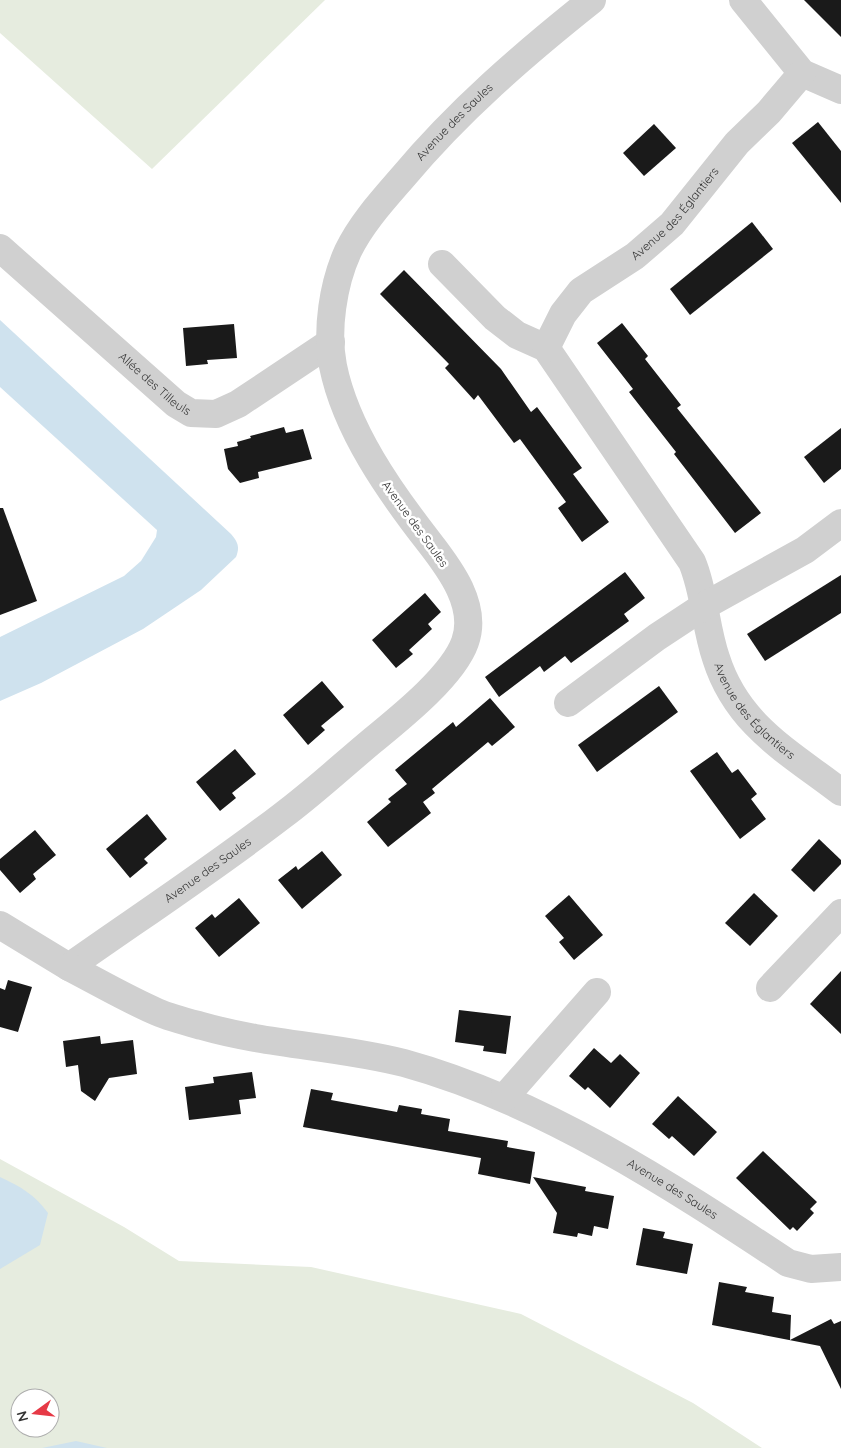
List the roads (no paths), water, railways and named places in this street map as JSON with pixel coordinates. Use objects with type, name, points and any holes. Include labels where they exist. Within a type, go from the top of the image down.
[{"type":"street","name":"Avenue des Saules","points":[[69,967],[290,810],[402,715],[454,662],[465,642],[469,619],[462,591],[444,561],[390,492],[374,465],[340,390],[333,364],[331,342],[333,308],[339,275],[358,232],[377,206],[420,157],[530,49],[592,0]]},
{"type":"street","points":[[743,0],[802,73],[841,90]]},
{"type":"street","name":"Avenue des Églantiers","points":[[802,73],[769,112],[737,143],[672,224],[635,256],[581,291],[563,314],[546,348],[692,562],[700,580],[715,657],[724,683],[740,708],[759,730],[841,792]]},
{"type":"street","name":"Allée des Tilleuls","points":[[0,248],[176,404],[191,413],[216,414],[238,404],[331,342]]},
{"type":"street","points":[[442,264],[495,318],[517,335],[546,348]]},
{"type":"street","points":[[568,703],[657,637],[704,606],[805,550],[841,523]]},
{"type":"street","points":[[770,988],[841,913]]},
{"type":"street","name":"Avenue des Saules","points":[[0,925],[69,967],[158,1013],[243,1036],[403,1063],[504,1098],[650,1174],[788,1263],[811,1269],[841,1267]]},
{"type":"street","points":[[504,1098],[598,992]]},
{"type":"water","points":[[0,320],[231,534],[237,542],[238,550],[236,557],[201,590],[143,629],[41,683],[0,701],[0,637],[124,576],[141,561],[156,537],[157,530],[0,387]]},
{"type":"water","points":[[0,1177],[27,1192],[48,1213],[40,1245],[0,1269]]},
{"type":"water","points":[[76,1441],[107,1448],[42,1448]]}]
